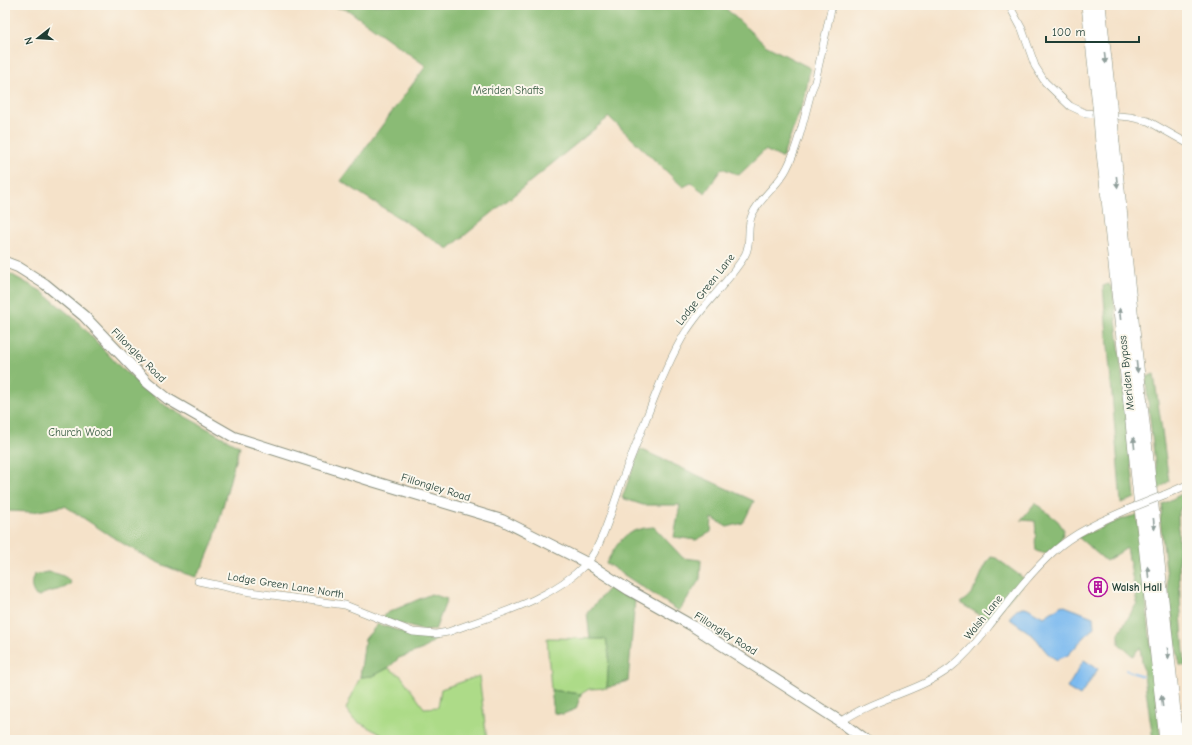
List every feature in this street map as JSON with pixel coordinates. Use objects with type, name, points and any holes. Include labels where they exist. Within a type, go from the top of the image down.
[{"type":"highway","name":"Meriden Bypass","points":[[1088,5],[1104,105],[1166,740]]},
{"type":"highway","name":"Meriden Bypass","points":[[1099,5],[1104,105]]},
{"type":"highway","name":"Meriden Bypass","points":[[1108,143],[1177,740]]},
{"type":"main road","name":"Fillongley Road","points":[[5,262],[18,267],[45,284],[84,316],[148,384],[168,399],[234,437],[364,479],[502,520],[587,563],[629,590],[691,625],[841,722],[865,740]]},
{"type":"street","name":"Lodge Green Lane","points":[[587,563],[608,520],[622,478],[664,374],[682,339],[700,311],[745,256],[749,243],[751,215],[788,168],[812,89],[816,82],[832,5]]},
{"type":"street","points":[[1009,5],[1022,29],[1035,66],[1045,82],[1070,106],[1085,113],[1130,117],[1148,122],[1187,143]]},
{"type":"street","name":"Walsh Lane","points":[[841,722],[854,713],[919,687],[949,669],[967,654],[1028,579],[1052,553],[1082,530],[1187,485]]},
{"type":"street","name":"Lodge Green Lane North","points":[[198,581],[250,592],[345,605],[413,632],[436,634],[448,632],[530,602],[559,587],[587,563]]},
{"type":"green space","name":"Meriden Shafts","points":[[325,5],[722,5],[765,45],[810,68],[805,97],[782,158],[765,150],[739,175],[722,168],[705,193],[691,183],[683,187],[609,117],[448,249],[341,181],[426,66],[348,10]]},
{"type":"green space","name":"Church Wood","points":[[5,271],[41,291],[76,320],[120,367],[166,406],[239,446],[214,540],[204,564],[196,577],[144,556],[65,506],[33,512],[5,511]]},
{"type":"green space","points":[[1109,284],[1113,290],[1135,498],[1121,503],[1103,286]]},
{"type":"green space","points":[[1154,374],[1169,481],[1158,490],[1146,383],[1147,377]]},
{"type":"green space","points":[[640,449],[754,501],[743,523],[727,527],[712,518],[711,532],[696,540],[674,537],[680,505],[643,505],[622,498]]},
{"type":"green space","points":[[1187,491],[1187,503],[1180,509],[1178,516],[1180,600],[1185,666],[1180,665],[1175,641],[1160,520],[1163,504]]},
{"type":"green space","points":[[1035,503],[1058,521],[1064,530],[1060,543],[1046,554],[1036,551],[1035,521],[1021,520]]},
{"type":"green space","points":[[1137,515],[1161,740],[1153,740],[1140,647],[1133,656],[1119,644],[1119,633],[1137,603],[1127,548],[1106,561],[1078,537],[1125,518]]},
{"type":"green space","points":[[654,527],[683,558],[701,560],[700,579],[679,611],[606,563],[619,542],[629,533],[644,528]]},
{"type":"green space","points":[[991,557],[996,558],[1026,580],[990,621],[960,603],[971,593]]},
{"type":"green space","points":[[47,572],[64,576],[71,583],[64,588],[36,596],[32,586],[34,575]]},
{"type":"green space","points":[[610,587],[635,600],[628,681],[607,688],[609,655],[606,639],[590,639],[587,613]]},
{"type":"green space","points":[[431,594],[447,599],[435,630],[424,631],[382,618],[387,613]]},
{"type":"green space","points":[[378,624],[412,635],[438,638],[423,649],[399,658],[388,668],[373,676],[360,677],[365,639]]},
{"type":"green space","points":[[547,638],[606,639],[609,655],[607,688],[589,689],[581,694],[551,690]]},
{"type":"green space","points":[[388,668],[401,676],[424,708],[438,707],[441,689],[479,676],[487,740],[392,740],[354,720],[346,709],[360,677],[373,676]]},
{"type":"green space","points":[[551,690],[581,694],[576,709],[563,714],[554,713]]},
{"type":"water","points":[[1062,605],[1093,617],[1094,627],[1068,655],[1057,660],[1048,654],[1034,636],[1009,618],[1019,608],[1023,607],[1026,607],[1044,617]]},
{"type":"water","points":[[1084,660],[1098,669],[1080,696],[1067,688]]},
{"type":"waterway","points":[[1126,670],[1142,676]]},
{"type":"place","name":"Walsh Hall","points":[[1098,587]]}]
